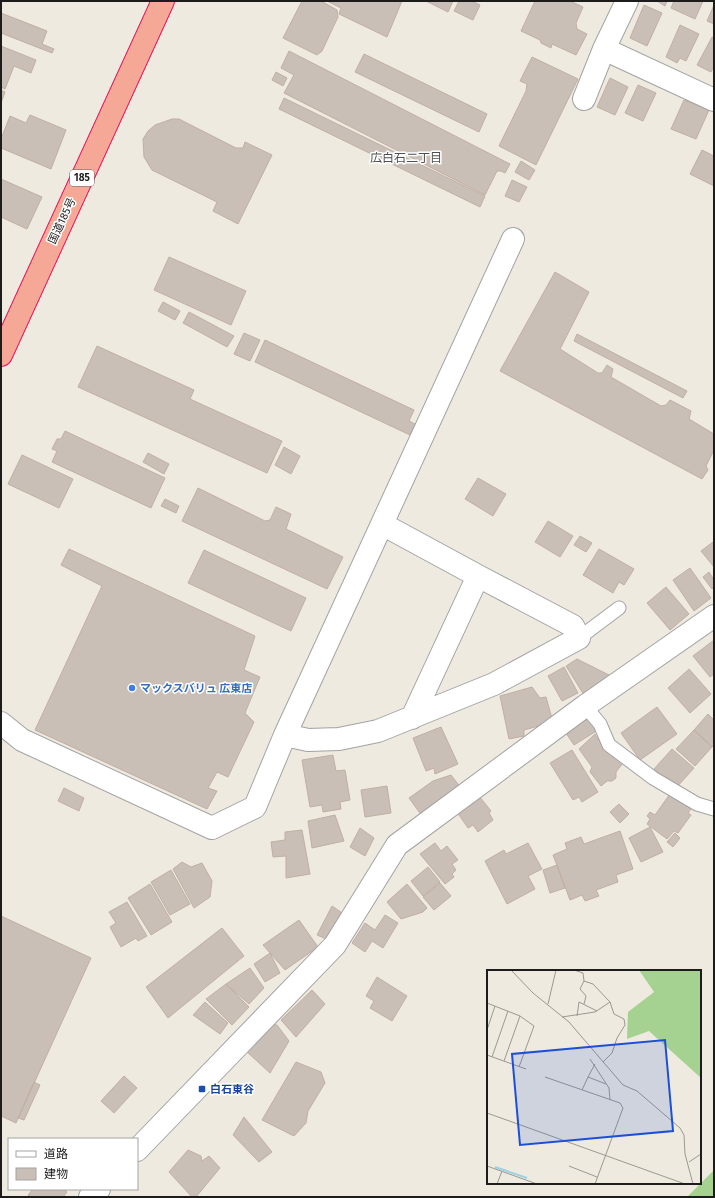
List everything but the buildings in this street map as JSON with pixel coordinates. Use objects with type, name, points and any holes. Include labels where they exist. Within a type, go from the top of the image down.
[{"type":"highway","name":"国道185号","points":[[1,355],[163,1]]},
{"type":"street","points":[[584,99],[604,49],[627,1]]},
{"type":"street","points":[[604,49],[714,100]]},
{"type":"street","points":[[1,723],[22,740],[212,828],[255,807],[284,735],[513,239]]},
{"type":"street","points":[[284,735],[308,740],[339,739],[378,731],[494,684],[579,638],[573,626],[382,524]]},
{"type":"street","points":[[412,718],[478,576]]},
{"type":"street","points":[[138,1149],[335,946],[397,845],[585,706],[714,616]]},
{"type":"street","points":[[90,1197],[98,1190]]},
{"type":"lane","points":[[579,638],[619,608]]},
{"type":"lane","points":[[585,706],[600,724],[609,745],[652,778],[697,804],[714,809]]},
{"type":"green space","points":[[714,1170],[714,1197],[687,1197],[701,1184]]},
{"type":"place","name":"マックスバリュ 広東店","points":[[132,688]]},
{"type":"place","name":"白石東谷","points":[[202,1089]]},
{"type":"district","name":"広白石二丁目","points":[[406,158]]}]
